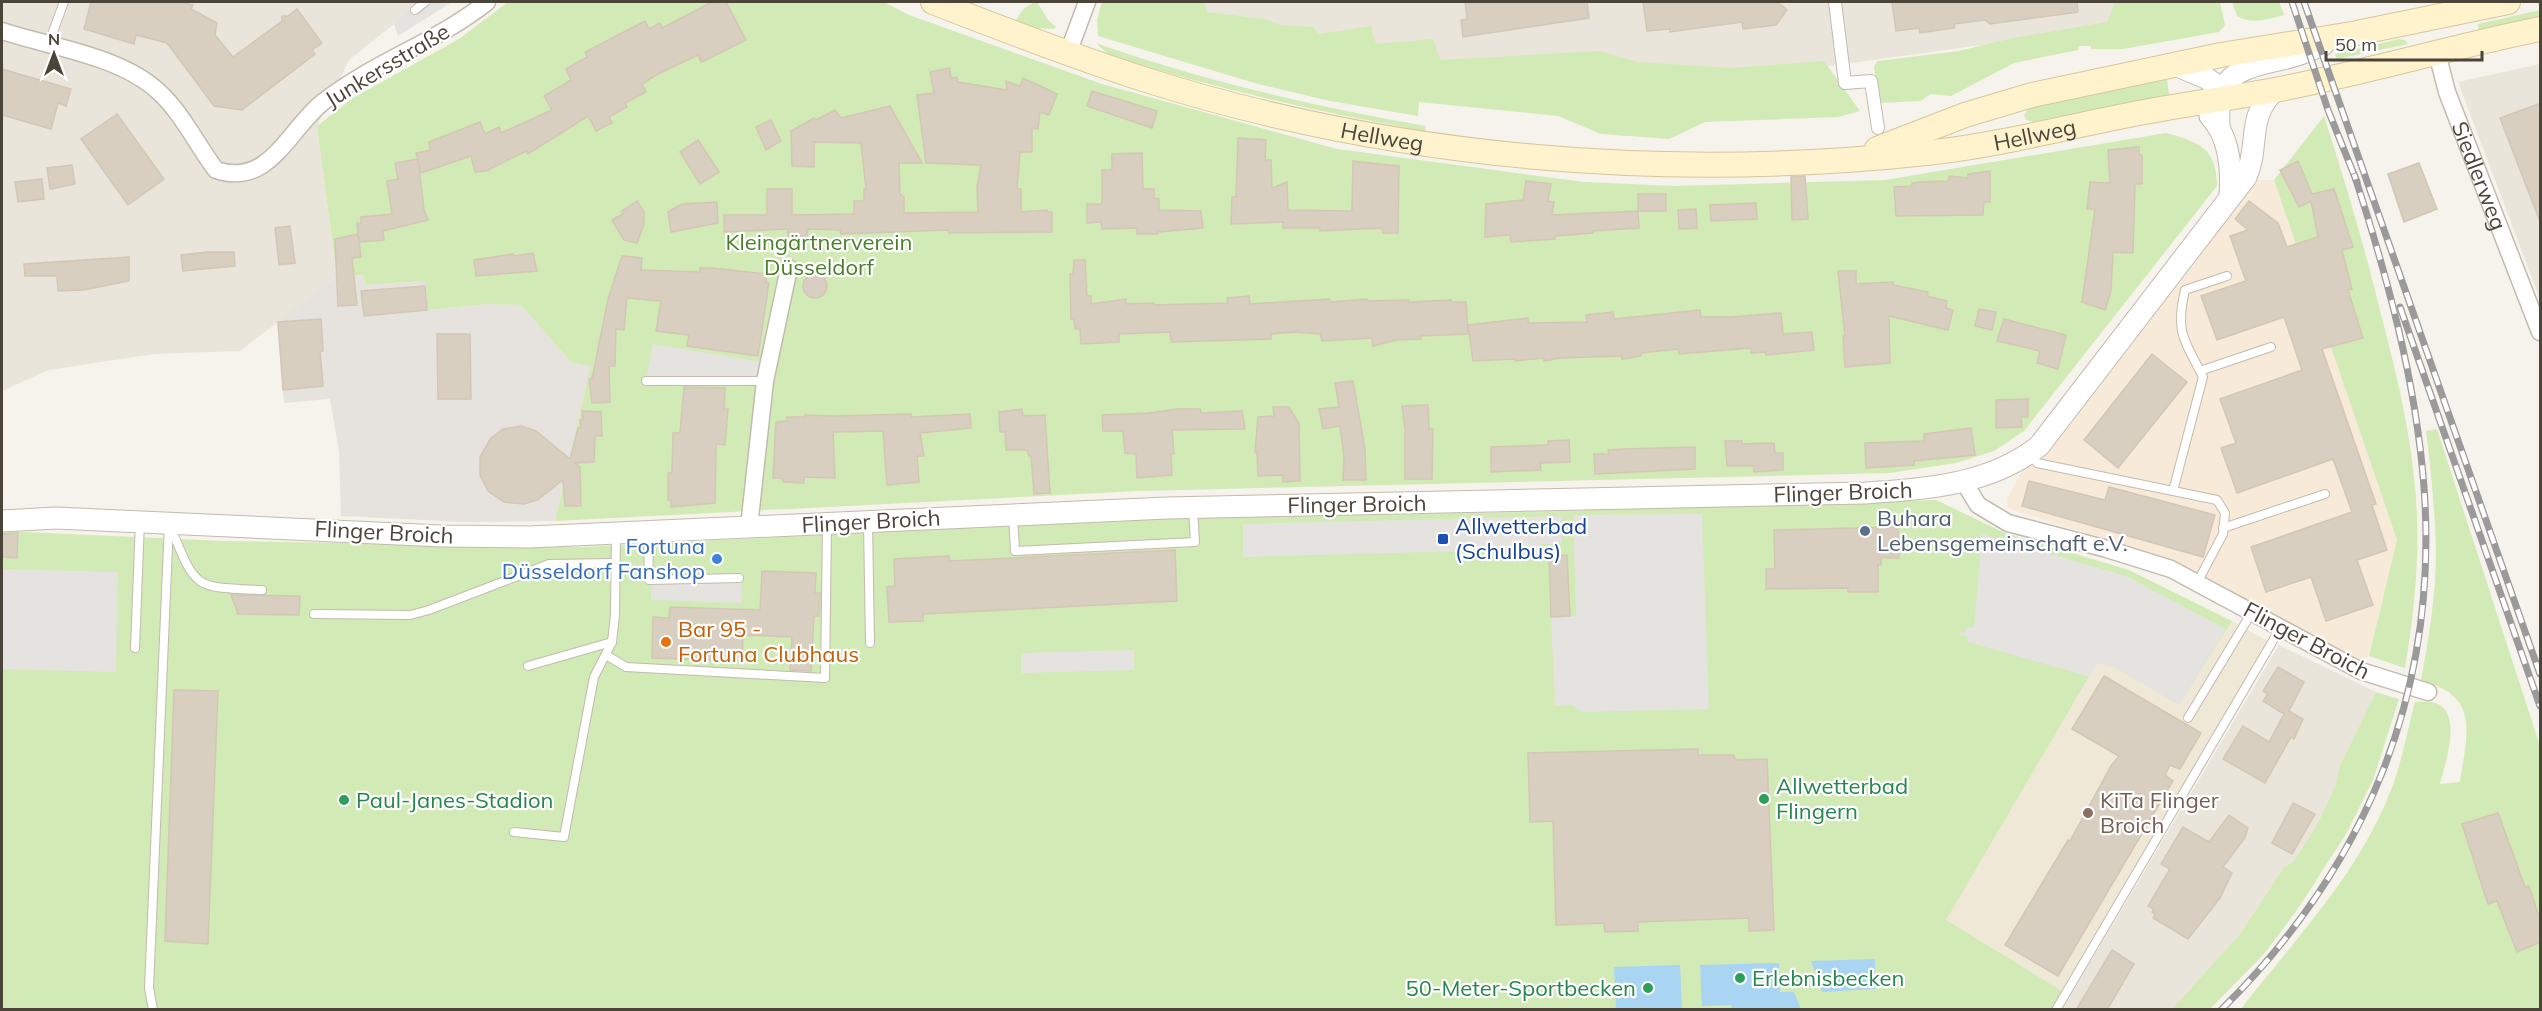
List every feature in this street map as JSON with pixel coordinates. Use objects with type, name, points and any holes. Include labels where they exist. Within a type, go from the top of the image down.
[{"type":"main road","name":"Hellweg","points":[[933,2],[1068,53],[1187,92],[1314,123],[1476,150],[1609,162],[1700,166],[1819,163],[1972,147],[2225,94],[2274,91],[2398,64],[2473,42],[2541,29]]},
{"type":"main road","name":"Hellweg","points":[[1849,160],[2002,102],[2230,53],[2352,34],[2508,2]]},
{"type":"main road","name":"Siedlerweg","points":[[2430,17],[2437,53]]},
{"type":"street","name":"Junkersstraße","points":[[2,31],[48,46],[96,57],[142,78],[160,92],[176,111],[216,170],[235,175],[252,171],[266,164],[321,103],[359,77],[432,39],[487,2]]},
{"type":"street","points":[[1068,53],[1088,2]]},
{"type":"street","points":[[1835,2],[1845,83],[1871,81],[1878,128]]},
{"type":"street","name":"Hellweg","points":[[2225,94],[2233,77],[2246,67],[2297,55],[2352,34]]},
{"type":"street","name":"Siedlerweg","points":[[2437,53],[2447,92],[2541,332]]},
{"type":"street","points":[[2175,65],[2196,72],[2225,94],[2254,121],[2265,99],[2274,91]]},
{"type":"street","points":[[2225,94],[2219,125],[2230,163],[2230,197]]},
{"type":"street","points":[[2180,104],[2202,111],[2219,125]]},
{"type":"street","name":"Flinger Broich","points":[[2,521],[56,518],[441,536],[530,537],[1193,507],[1865,493],[1916,490],[1964,482],[2003,469],[2040,446],[2249,170],[2254,121]]},
{"type":"street","points":[[749,527],[765,381],[789,268]]},
{"type":"street","name":"Flinger Broich","points":[[1964,482],[1978,505],[2008,523],[2107,549],[2171,569],[2361,671],[2428,692]]},
{"type":"street","name":"Flinger Broich","points":[[2,509],[56,518]]},
{"type":"lane","points":[[48,46],[64,2]]},
{"type":"lane","points":[[415,10],[425,2]]},
{"type":"lane","points":[[2173,491],[2203,377],[2181,333],[2180,312],[2186,290],[2227,276]]},
{"type":"lane","points":[[2200,371],[2271,347]]},
{"type":"lane","points":[[646,381],[765,381]]},
{"type":"lane","points":[[2030,453],[2037,463],[2217,500],[2225,513],[2223,534],[2197,583]]},
{"type":"lane","points":[[2223,528],[2325,494]]},
{"type":"lane","points":[[1013,514],[1015,551],[1195,542],[1193,507]]},
{"type":"lane","points":[[135,648],[140,521]]},
{"type":"lane","points":[[169,522],[189,573],[203,585],[212,588],[262,590]]},
{"type":"lane","points":[[153,1010],[149,988],[169,522]]},
{"type":"lane","points":[[868,522],[870,643]]},
{"type":"lane","points":[[606,655],[626,667],[825,678],[827,524]]},
{"type":"lane","points":[[648,533],[649,580],[739,578]]},
{"type":"lane","points":[[514,832],[564,837],[594,677],[612,642],[615,615],[616,534]]},
{"type":"lane","points":[[314,614],[410,615],[429,610],[549,564],[615,563]]},
{"type":"lane","points":[[2188,718],[2252,612]]},
{"type":"lane","points":[[2056,1010],[2282,627]]},
{"type":"lane","points":[[528,666],[612,642]]},
{"type":"shaded area","points":[[2,2],[416,2],[394,24],[349,60],[317,126],[337,277],[240,351],[154,354],[49,370],[2,391]]},
{"type":"shaded area","points":[[416,2],[452,2],[398,36],[394,24]]},
{"type":"shaded area","points":[[1204,2],[2146,2],[2148,22],[1808,69],[1664,72],[1421,60],[1206,12]]},
{"type":"shaded area","points":[[2540,64],[2540,299],[2458,82]]},
{"type":"shaded area","points":[[2253,180],[2274,180],[2397,540],[2369,656],[2358,660],[2182,564],[2008,508],[2007,499],[2022,471],[2053,446],[2196,262]]},
{"type":"shaded area","points":[[364,275],[365,285],[425,281],[427,310],[488,304],[521,305],[572,363],[592,365],[555,521],[464,522],[341,516],[339,452],[330,399],[284,403],[277,322],[337,277]]},
{"type":"shaded area","points":[[653,344],[768,363],[765,381],[646,381]]},
{"type":"shaded area","points":[[1702,514],[1709,709],[1582,712],[1572,705],[1555,706],[1551,617],[1576,616],[1573,515]]},
{"type":"shaded area","points":[[1561,516],[1561,544],[1540,544],[1540,556],[1502,557],[1502,550],[1243,557],[1243,524]]},
{"type":"shaded area","points":[[1982,534],[2126,576],[2226,629],[2179,705],[2116,668],[2097,663],[2090,677],[1968,642],[1967,636],[1960,636],[1960,632],[1966,632],[1966,628],[1974,627]]},
{"type":"shaded area","points":[[2,569],[118,572],[116,672],[2,669]]},
{"type":"shaded area","points":[[742,582],[741,603],[651,600],[651,584]]},
{"type":"shaded area","name":"KiTa Flinger Broich","points":[[2232,621],[2268,641],[2062,991],[1945,921],[2097,663],[2116,668],[2179,705]]},
{"type":"shaded area","points":[[2279,645],[2376,692],[2339,767],[2336,784],[2317,825],[2293,862],[2284,867],[2240,934],[2172,1009],[2062,1010]]},
{"type":"shaded area","points":[[1134,650],[1134,670],[1021,673],[1021,653]]},
{"type":"green space","name":"Kleingärtnerverein Düsseldorf","points":[[508,2],[884,2],[909,15],[1102,84],[1337,149],[1584,182],[1675,186],[1885,180],[2166,133],[2197,144],[2210,155],[2214,163],[2217,186],[2024,431],[1994,451],[1956,463],[1890,473],[1139,491],[555,521],[591,366],[572,363],[521,305],[488,304],[427,310],[425,281],[365,285],[364,275],[337,277],[317,126],[353,98],[459,39]]},
{"type":"green space","points":[[1037,2],[1048,20],[1056,27],[1054,29],[1034,28],[1016,21],[1024,8]]},
{"type":"green space","points":[[1102,2],[1204,2],[1207,12],[1264,19],[1281,25],[1313,27],[1318,34],[1371,26],[1376,44],[1433,39],[1441,60],[1600,51],[1637,62],[1732,68],[1824,61],[1860,111],[1838,117],[1705,122],[1669,139],[1601,134],[1558,116],[1419,102],[1418,116],[1330,101],[1258,84],[1098,36],[1097,20]]},
{"type":"green space","points":[[2115,2],[2220,2],[2225,25],[2219,32],[2123,49],[2091,49],[2091,46],[2079,46],[2078,50],[2014,63],[1951,96],[1931,94],[1920,101],[1879,103],[1874,66],[1878,61],[1959,51],[2013,38],[2107,22]]},
{"type":"green space","points":[[2232,2],[2279,2],[2284,15],[2260,20],[2243,19],[2237,16]]},
{"type":"green space","points":[[2540,10],[2540,17],[2479,30],[2478,24]]},
{"type":"green space","points":[[2399,39],[2405,40],[2408,44],[2337,59],[2335,54]]},
{"type":"green space","points":[[1096,43],[1218,81],[1342,110],[1426,126],[1425,131],[1345,116],[1188,79],[1110,56]]},
{"type":"green space","points":[[2167,78],[2169,95],[2033,122],[2026,120],[2024,115],[2030,107]]},
{"type":"green space","points":[[2324,116],[2370,270],[2398,383],[2410,445],[2417,510],[2417,555],[2412,623],[2405,668],[2369,656],[2397,540],[2274,180]]},
{"type":"green space","points":[[2437,429],[2540,746],[2540,1009],[2240,1010],[2326,902],[2365,844],[2394,782],[2415,702],[2436,703],[2445,710],[2449,719],[2450,741],[2440,784],[2460,782],[2466,735],[2464,712],[2459,702],[2451,694],[2421,680],[2432,616],[2436,567],[2434,506],[2426,431]]},
{"type":"green space","points":[[1936,500],[2005,533],[2129,570],[2232,621],[2179,705],[2116,668],[2097,663],[1946,920],[2062,991],[2051,1009],[2,1010],[2,531],[223,541],[580,547],[1170,518],[1526,512]]},
{"type":"green space","points":[[2376,692],[2399,699],[2373,780],[2346,834],[2297,910],[2264,954],[2210,1009],[2172,1009],[2240,934],[2284,867],[2293,862],[2317,825],[2336,784],[2339,767]]},
{"type":"water","points":[[1875,959],[1875,989],[1822,992],[1811,961]]},
{"type":"water","name":"Erlebnisbecken","points":[[1779,963],[1780,992],[1794,992],[1801,1009],[1732,1010],[1731,1005],[1702,1006],[1700,965]]},
{"type":"water","name":"50-Meter-Sportbecken","points":[[1680,965],[1682,1009],[1616,1009],[1614,967]]},
{"type":"building","points":[[91,2],[180,2],[193,5],[191,9],[217,23],[215,35],[233,57],[282,21],[282,16],[288,16],[297,9],[322,43],[312,50],[315,54],[242,110],[214,106],[167,43],[136,35],[134,44],[84,29]]},
{"type":"building","points":[[712,2],[726,2],[746,40],[701,62],[698,55],[656,75],[642,84],[646,92],[625,103],[627,107],[609,117],[612,123],[596,131],[588,116],[528,154],[526,151],[486,171],[475,172],[471,156],[421,173],[418,160],[424,210],[428,220],[383,231],[384,240],[359,242],[357,223],[361,223],[361,217],[392,214],[387,181],[398,179],[395,163],[418,159],[416,153],[430,150],[429,142],[480,122],[485,134],[499,127],[501,133],[552,110],[544,96],[571,80],[566,69],[587,57],[585,52],[645,21],[649,29],[660,23],[662,28]]},
{"type":"building","points":[[1465,2],[1587,2],[1589,18],[1463,37],[1461,20],[1467,19]]},
{"type":"building","points":[[1643,2],[1778,2],[1787,10],[1776,25],[1743,29],[1742,22],[1670,32],[1670,29],[1647,31]]},
{"type":"building","points":[[1892,2],[2077,2],[2078,12],[1990,24],[1985,20],[1954,24],[1955,28],[1920,33],[1919,28],[1896,31]]},
{"type":"building","points":[[950,68],[951,78],[957,77],[958,82],[1007,90],[1006,81],[1020,86],[1023,78],[1057,94],[1049,115],[1040,112],[1038,129],[1032,128],[1032,152],[1020,152],[1017,189],[1021,189],[1021,212],[1047,210],[1047,212],[1052,212],[1052,232],[949,233],[948,230],[841,234],[840,230],[808,229],[807,236],[788,237],[788,229],[724,232],[724,215],[767,215],[767,189],[792,189],[792,215],[854,214],[854,201],[864,201],[864,189],[866,189],[861,143],[814,142],[814,167],[792,166],[791,131],[814,118],[816,120],[835,110],[841,118],[890,106],[922,163],[899,163],[900,194],[904,197],[904,213],[978,212],[977,187],[981,165],[926,163],[917,95],[934,93],[930,72]]},
{"type":"building","points":[[2,69],[71,89],[66,106],[58,103],[51,129],[2,115]]},
{"type":"building","points":[[1092,91],[1157,111],[1152,128],[1087,106]]},
{"type":"building","points":[[2541,103],[2541,219],[2539,219],[2500,118]]},
{"type":"building","points":[[117,114],[164,179],[128,205],[81,139]]},
{"type":"building","points":[[771,120],[781,141],[766,150],[756,127]]},
{"type":"building","points":[[1238,138],[1266,140],[1265,160],[1271,160],[1272,188],[1287,182],[1288,210],[1352,211],[1353,161],[1399,166],[1398,233],[1383,233],[1382,228],[1320,231],[1320,228],[1283,228],[1283,222],[1231,224],[1232,197],[1236,197]]},
{"type":"building","points":[[698,140],[719,172],[700,184],[680,152]]},
{"type":"building","points":[[2139,147],[2139,154],[2142,155],[2142,184],[2135,184],[2133,253],[2113,252],[2111,291],[2105,310],[2082,302],[2095,209],[2087,209],[2090,182],[2110,183],[2108,150]]},
{"type":"building","points":[[1142,153],[1143,189],[1154,189],[1154,198],[1159,199],[1159,210],[1201,211],[1203,228],[1158,232],[1158,234],[1137,234],[1137,228],[1102,229],[1101,222],[1087,223],[1087,204],[1102,204],[1102,170],[1112,170],[1112,154]]},
{"type":"building","points":[[2298,161],[2312,194],[2334,189],[2353,247],[2342,250],[2352,289],[2348,290],[2363,338],[2322,349],[2376,504],[2372,505],[2387,550],[2357,560],[2373,605],[2326,621],[2311,577],[2266,592],[2251,547],[2352,512],[2333,459],[2237,493],[2221,448],[2236,443],[2220,399],[2302,370],[2284,317],[2217,340],[2201,296],[2246,281],[2230,236],[2248,230],[2235,219],[2249,201],[2278,223],[2287,247],[2318,237],[2311,201],[2299,207],[2280,170]]},
{"type":"building","points":[[2419,163],[2437,209],[2404,222],[2388,174]]},
{"type":"building","points":[[72,165],[75,184],[50,189],[47,168]]},
{"type":"building","points":[[1990,171],[1990,202],[1984,202],[1983,215],[1896,216],[1894,187],[1912,186],[1912,183],[1921,182],[1949,181],[1949,176],[1968,178],[1968,174]]},
{"type":"building","points":[[1805,176],[1808,219],[1792,220],[1791,177]]},
{"type":"building","points":[[42,179],[44,199],[18,202],[15,182]]},
{"type":"building","points":[[1526,181],[1551,184],[1548,201],[1554,202],[1552,215],[1638,211],[1639,228],[1593,231],[1593,233],[1555,236],[1555,239],[1511,242],[1510,235],[1485,237],[1486,204],[1523,200]]},
{"type":"building","points":[[1638,194],[1666,194],[1666,211],[1638,211]]},
{"type":"building","points":[[637,201],[644,212],[644,224],[637,243],[624,240],[612,220],[623,214],[622,211]]},
{"type":"building","points":[[717,202],[718,223],[671,232],[668,212],[682,204]]},
{"type":"building","points":[[1756,203],[1757,219],[1711,221],[1710,205]]},
{"type":"building","points":[[1696,209],[1697,228],[1679,229],[1678,210]]},
{"type":"building","points":[[290,226],[295,263],[279,265],[275,228]]},
{"type":"building","points":[[358,234],[361,257],[352,258],[357,305],[338,306],[335,239]]},
{"type":"building","points":[[234,252],[235,266],[183,271],[181,255]]},
{"type":"building","points":[[533,253],[537,271],[476,276],[474,260]]},
{"type":"building","points":[[622,256],[642,258],[641,270],[700,272],[700,268],[712,268],[767,274],[766,282],[769,283],[758,356],[687,346],[689,335],[656,331],[661,301],[627,298],[624,330],[616,329],[615,366],[609,366],[610,402],[592,403],[589,379],[592,379],[608,299]]},
{"type":"building","points":[[129,257],[129,281],[84,290],[58,291],[57,276],[25,276],[24,264]]},
{"type":"building","points":[[1074,260],[1085,260],[1087,296],[1091,296],[1091,304],[1126,299],[1126,304],[1228,303],[1227,298],[1249,296],[1250,304],[1329,299],[1330,302],[1367,299],[1367,301],[1409,300],[1409,302],[1451,300],[1452,302],[1466,302],[1468,334],[1420,336],[1421,339],[1396,340],[1373,346],[1372,338],[1322,341],[1320,334],[1295,332],[1271,334],[1271,339],[1171,342],[1170,332],[1119,334],[1119,342],[1081,344],[1080,329],[1075,329],[1074,319],[1071,319],[1070,274],[1073,274]]},
{"type":"building","points":[[1838,271],[1856,271],[1856,284],[1893,282],[1893,285],[1928,292],[1927,296],[1947,301],[1946,308],[1953,310],[1948,330],[1889,316],[1890,363],[1845,367],[1843,336],[1845,336]]},
{"type":"building","points":[[815,274],[820,275],[826,281],[826,291],[820,297],[815,298],[810,297],[804,291],[803,286],[804,281],[810,275]]},
{"type":"building","points":[[425,286],[427,310],[364,316],[361,291]]},
{"type":"building","points":[[1979,309],[1996,312],[1992,330],[1975,326]]},
{"type":"building","points":[[1700,310],[1701,317],[1781,313],[1783,334],[1812,332],[1814,350],[1766,355],[1765,352],[1751,353],[1751,348],[1679,354],[1678,349],[1641,353],[1641,356],[1622,359],[1622,356],[1560,358],[1544,361],[1544,358],[1473,361],[1468,325],[1528,318],[1528,323],[1587,322],[1586,315],[1613,312],[1614,319]]},
{"type":"building","points":[[321,319],[323,351],[320,351],[323,386],[283,390],[278,322]]},
{"type":"building","points":[[2004,319],[2066,335],[2058,369],[2037,363],[2040,351],[1997,341]]},
{"type":"building","points":[[437,334],[470,334],[471,399],[438,399]]},
{"type":"building","points":[[2152,354],[2187,382],[2118,468],[2084,440]]},
{"type":"building","points":[[1353,381],[1365,449],[1366,480],[1343,480],[1344,457],[1340,426],[1323,429],[1319,409],[1339,407],[1335,383]]},
{"type":"building","points":[[684,387],[725,388],[724,409],[728,409],[725,445],[716,444],[715,503],[671,507],[671,500],[668,500],[668,473],[672,473],[673,433],[680,433]]},
{"type":"building","points":[[2028,399],[2028,417],[2021,417],[2022,427],[1996,428],[1996,400]]},
{"type":"building","points":[[1428,405],[1429,429],[1433,429],[1432,479],[1405,479],[1405,429],[1402,406]]},
{"type":"building","points":[[1273,407],[1289,407],[1299,424],[1300,481],[1283,482],[1283,475],[1258,476],[1257,452],[1255,452],[1258,417],[1274,416]]},
{"type":"building","points":[[1022,409],[1023,416],[1045,415],[1050,493],[1034,494],[1031,456],[1027,450],[1006,450],[1005,432],[1000,432],[999,412]]},
{"type":"building","points":[[1200,409],[1201,413],[1242,411],[1245,429],[1172,430],[1174,454],[1171,454],[1172,475],[1137,478],[1136,454],[1125,453],[1123,431],[1103,431],[1102,415]]},
{"type":"building","points":[[582,411],[601,412],[602,436],[595,436],[594,462],[575,463],[580,467],[581,506],[565,506],[563,480],[537,500],[524,504],[504,502],[488,491],[480,475],[480,457],[491,438],[503,429],[521,426],[536,431],[570,459],[578,428],[581,427],[580,420],[583,419]]},
{"type":"building","points":[[911,414],[911,417],[970,414],[971,428],[920,433],[924,456],[917,456],[919,482],[887,485],[883,431],[833,432],[835,478],[804,477],[804,483],[783,482],[782,478],[773,478],[776,422],[787,421],[787,417],[805,417],[805,415]]},
{"type":"building","points":[[1971,428],[1975,455],[1914,461],[1914,465],[1866,468],[1865,443],[1924,441],[1924,434]]},
{"type":"building","points":[[1569,440],[1570,462],[1540,463],[1541,470],[1491,472],[1491,447],[1548,445],[1548,441]]},
{"type":"building","points":[[1725,441],[1742,441],[1742,444],[1774,443],[1775,453],[1783,453],[1783,470],[1754,472],[1754,466],[1727,466]]},
{"type":"building","points":[[1695,447],[1695,469],[1595,474],[1594,454],[1609,454],[1608,450]]},
{"type":"building","points":[[2029,481],[2105,500],[2109,487],[2215,515],[2203,557],[2022,506]]},
{"type":"building","points":[[1898,527],[1899,558],[1881,558],[1881,565],[1878,565],[1878,592],[1848,592],[1848,588],[1766,589],[1766,569],[1775,569],[1774,530]]},
{"type":"building","points":[[18,533],[17,558],[2,557],[2,534]]},
{"type":"building","points":[[1175,550],[1177,601],[923,614],[923,621],[889,622],[887,587],[895,586],[894,559],[949,556],[949,561]]},
{"type":"building","points":[[1567,555],[1570,616],[1551,617],[1549,556]]},
{"type":"building","points":[[762,571],[816,573],[815,593],[820,593],[819,616],[814,616],[811,671],[790,670],[792,637],[743,635],[742,661],[652,658],[653,617],[669,618],[670,607],[760,610]]},
{"type":"building","points":[[231,595],[300,596],[299,615],[238,614]]},
{"type":"building","points":[[2278,667],[2304,682],[2289,711],[2303,719],[2294,739],[2291,737],[2265,783],[2223,759],[2243,726],[2269,742],[2284,714],[2263,701],[2268,694],[2263,691]]},
{"type":"building","points":[[2104,676],[2201,733],[2180,769],[2170,765],[2165,775],[2173,781],[2058,976],[2005,945],[2068,840],[2070,841],[2111,766],[2119,756],[2072,729]]},
{"type":"building","points":[[174,690],[218,691],[208,944],[165,941]]},
{"type":"building","points":[[1698,749],[1698,755],[1734,755],[1735,760],[1767,759],[1774,930],[1749,931],[1749,918],[1638,922],[1638,931],[1605,932],[1604,923],[1556,925],[1553,821],[1530,822],[1528,753]]},
{"type":"building","points":[[2293,803],[2315,814],[2292,854],[2272,843]]},
{"type":"building","points":[[2498,813],[2525,887],[2529,886],[2541,923],[2541,942],[2517,952],[2497,901],[2488,904],[2462,824]]},
{"type":"building","points":[[2229,815],[2248,828],[2245,838],[2223,867],[2232,873],[2220,898],[2188,939],[2153,918],[2154,909],[2148,906],[2170,869],[2161,864],[2183,827],[2209,842]]},
{"type":"building","points":[[2112,950],[2134,964],[2107,1010],[2076,1010]]},
{"type":"railway","points":[[2292,2],[2328,110],[2357,182]]},
{"type":"railway","points":[[2304,2],[2540,674]]},
{"type":"railway","points":[[2221,1010],[2272,955],[2316,897],[2353,836],[2382,772],[2405,705],[2419,635],[2426,562],[2424,487],[2420,447],[2407,368],[2389,289],[2354,174]]},
{"type":"railway","points":[[2400,307],[2540,706]]},
{"type":"place","name":"Buhara Lebensgemeinschaft e.V.","points":[[1865,531]]},
{"type":"place","name":"Allwetterbad (Schulbus)","points":[[1443,539]]},
{"type":"place","name":"Fortuna Düsseldorf Fanshop","points":[[717,559]]},
{"type":"place","name":"Bar 95 - Fortuna Clubhaus","points":[[666,642]]},
{"type":"place","name":"Allwetterbad Flingern","points":[[1764,799]]},
{"type":"place","name":"Paul-Janes-Stadion","points":[[344,800]]},
{"type":"place","name":"KiTa Flinger Broich","points":[[2088,813]]},
{"type":"place","name":"Erlebnisbecken","points":[[1740,978]]},
{"type":"place","name":"50-Meter-Sportbecken","points":[[1648,988]]}]
